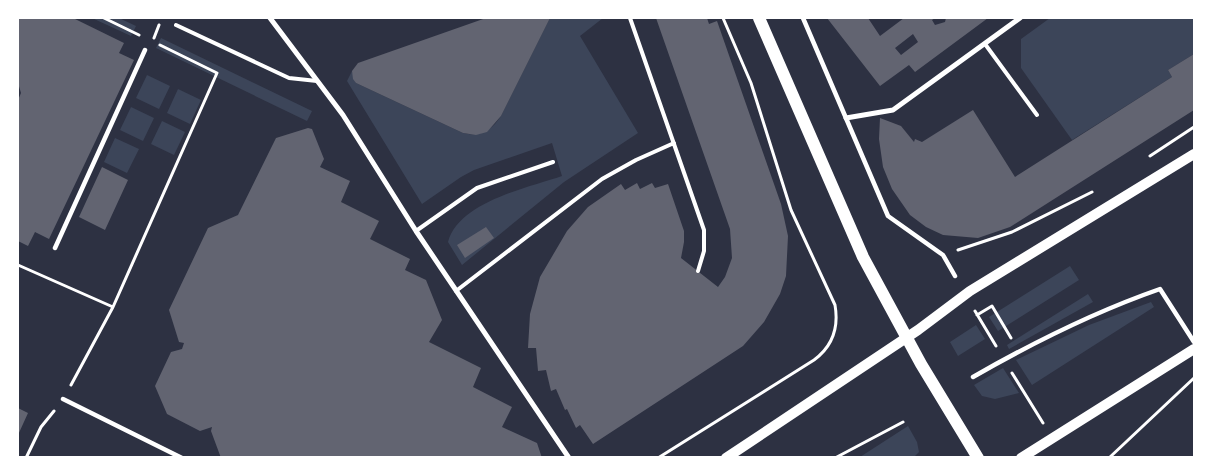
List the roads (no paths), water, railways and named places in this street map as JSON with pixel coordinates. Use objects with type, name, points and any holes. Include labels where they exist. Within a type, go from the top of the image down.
[{"type":"main road","points":[[759,18],[863,257],[907,337],[978,458]]},
{"type":"main road","points":[[726,458],[907,337],[970,291],[1194,154]]},
{"type":"main road","points":[[1021,458],[1194,349]]},
{"type":"street","points":[[270,18],[344,115],[416,231],[569,458]]},
{"type":"street","points":[[804,18],[888,216],[943,255],[955,276]]},
{"type":"street","points":[[846,118],[893,110],[1020,18]]},
{"type":"street","points":[[55,248],[145,50]]},
{"type":"street","points":[[974,377],[1092,314],[1160,289],[1194,342]]},
{"type":"street","points":[[63,399],[182,458]]},
{"type":"lane","points":[[630,18],[704,230],[704,251],[698,271]]},
{"type":"lane","points":[[176,25],[289,78],[318,81]]},
{"type":"lane","points":[[986,44],[1037,115]]},
{"type":"lane","points":[[456,291],[602,179],[636,160],[674,143]]},
{"type":"lane","points":[[416,231],[477,188],[553,162]]}]
